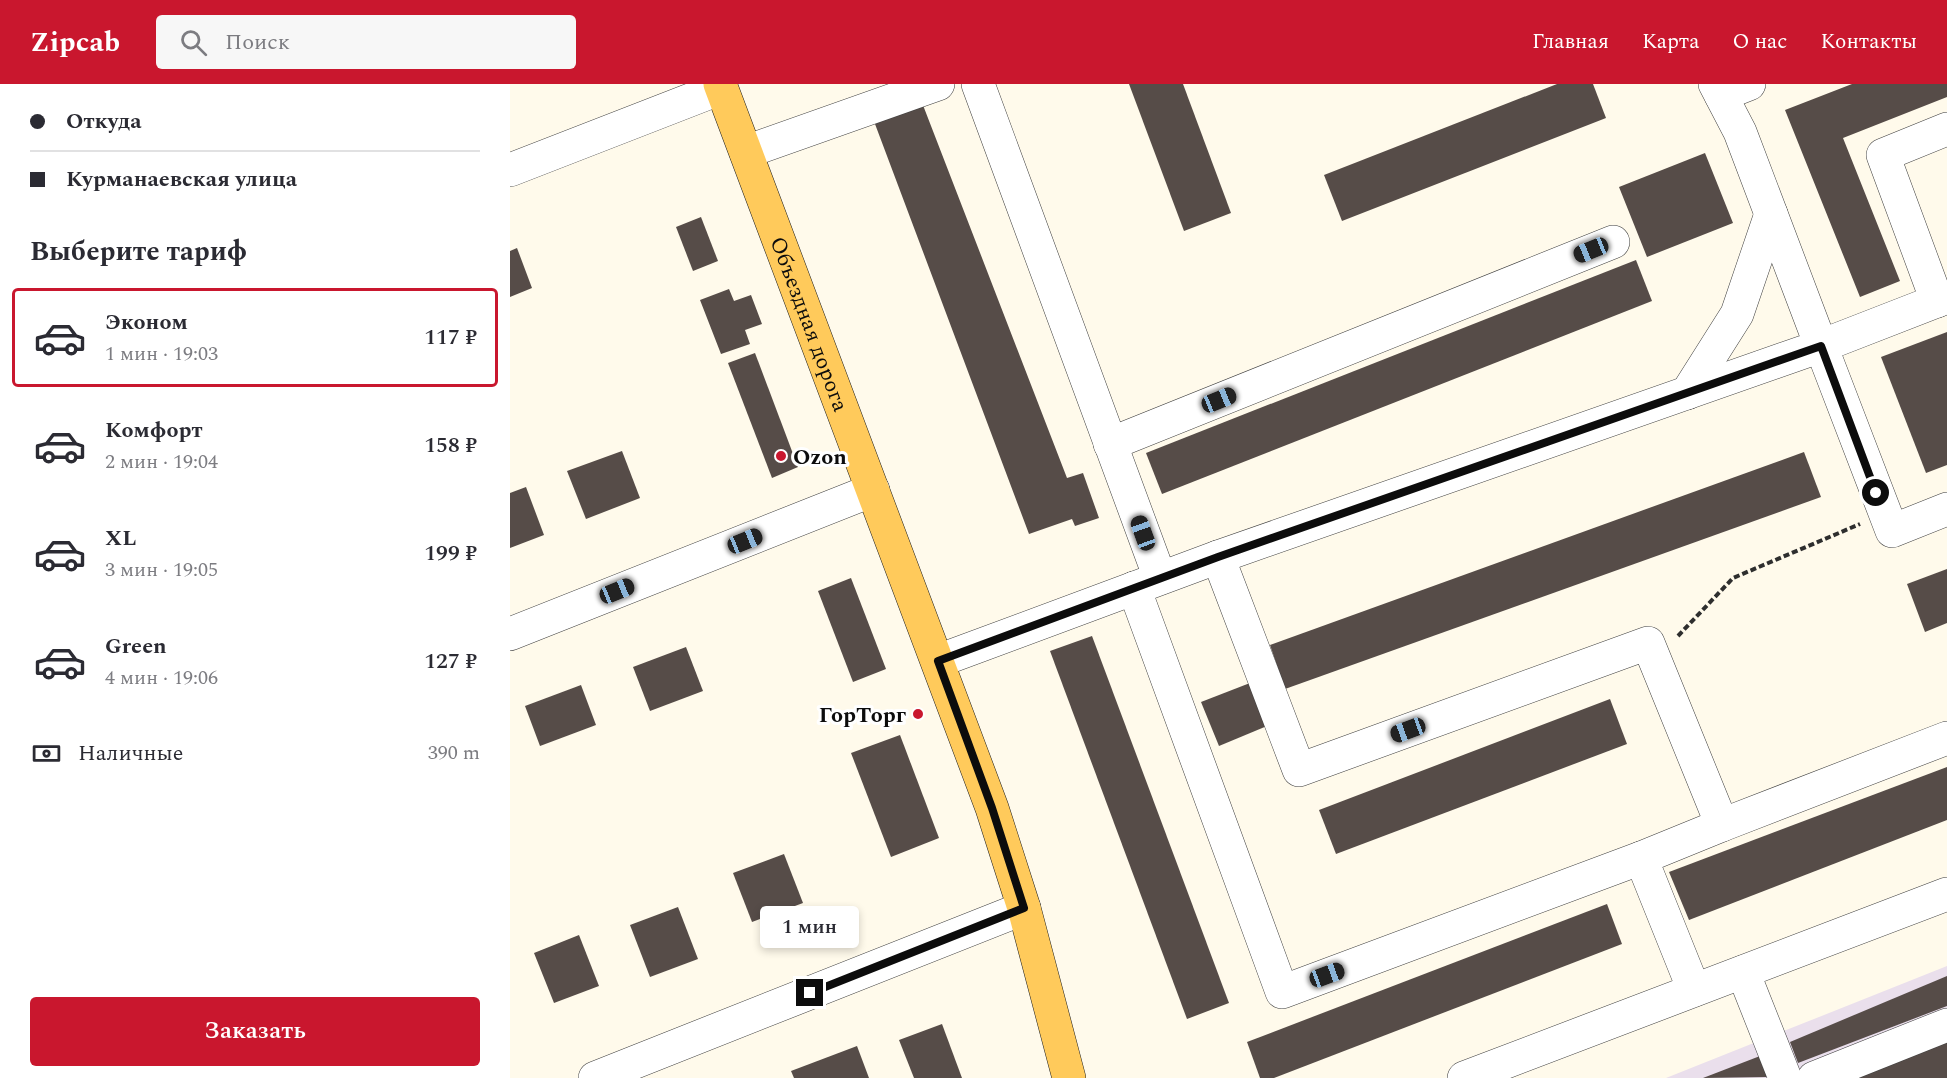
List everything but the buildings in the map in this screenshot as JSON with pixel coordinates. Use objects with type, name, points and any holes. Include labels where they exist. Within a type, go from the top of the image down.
[{"type":"main road","name":"Объездная дорога","points":[[721,86],[992,808],[1024,908],[1069,1078]]},
{"type":"street","points":[[746,152],[938,84]]},
{"type":"street","points":[[978,84],[1110,444],[1147,583],[1282,992],[1641,858],[1947,738]]},
{"type":"street","points":[[510,170],[721,86]]},
{"type":"street","points":[[1728,88],[1740,132],[1892,531],[1947,509]]},
{"type":"street","points":[[938,661],[1218,557],[1821,346],[1942,299],[1883,155],[1947,129]]},
{"type":"street","points":[[1687,393],[1737,314],[1771,214]]},
{"type":"street","points":[[1110,444],[1612,242]]},
{"type":"street","points":[[510,634],[873,490]]},
{"type":"street","points":[[1218,557],[1299,770],[1648,643],[1722,825]]},
{"type":"street","points":[[1641,858],[1694,990]]},
{"type":"street","points":[[1484,1075],[1694,990],[1947,894]]},
{"type":"street","points":[[595,1078],[1024,908]]},
{"type":"street","points":[[1743,972],[1785,1078]]},
{"type":"street","points":[[1814,1078],[1947,1025]]},
{"type":"path","points":[[1655,660],[1733,578],[1884,513]]},
{"type":"shaded area","points":[[1947,966],[1947,1078],[1666,1078]]},
{"type":"place","name":"Ozon","points":[[781,456]]},
{"type":"place","name":"ГорТорг","points":[[918,714]]},
{"type":"route","points":[[810,993],[1024,908],[992,808],[938,661],[1218,557],[1821,346],[1876,493]]}]
